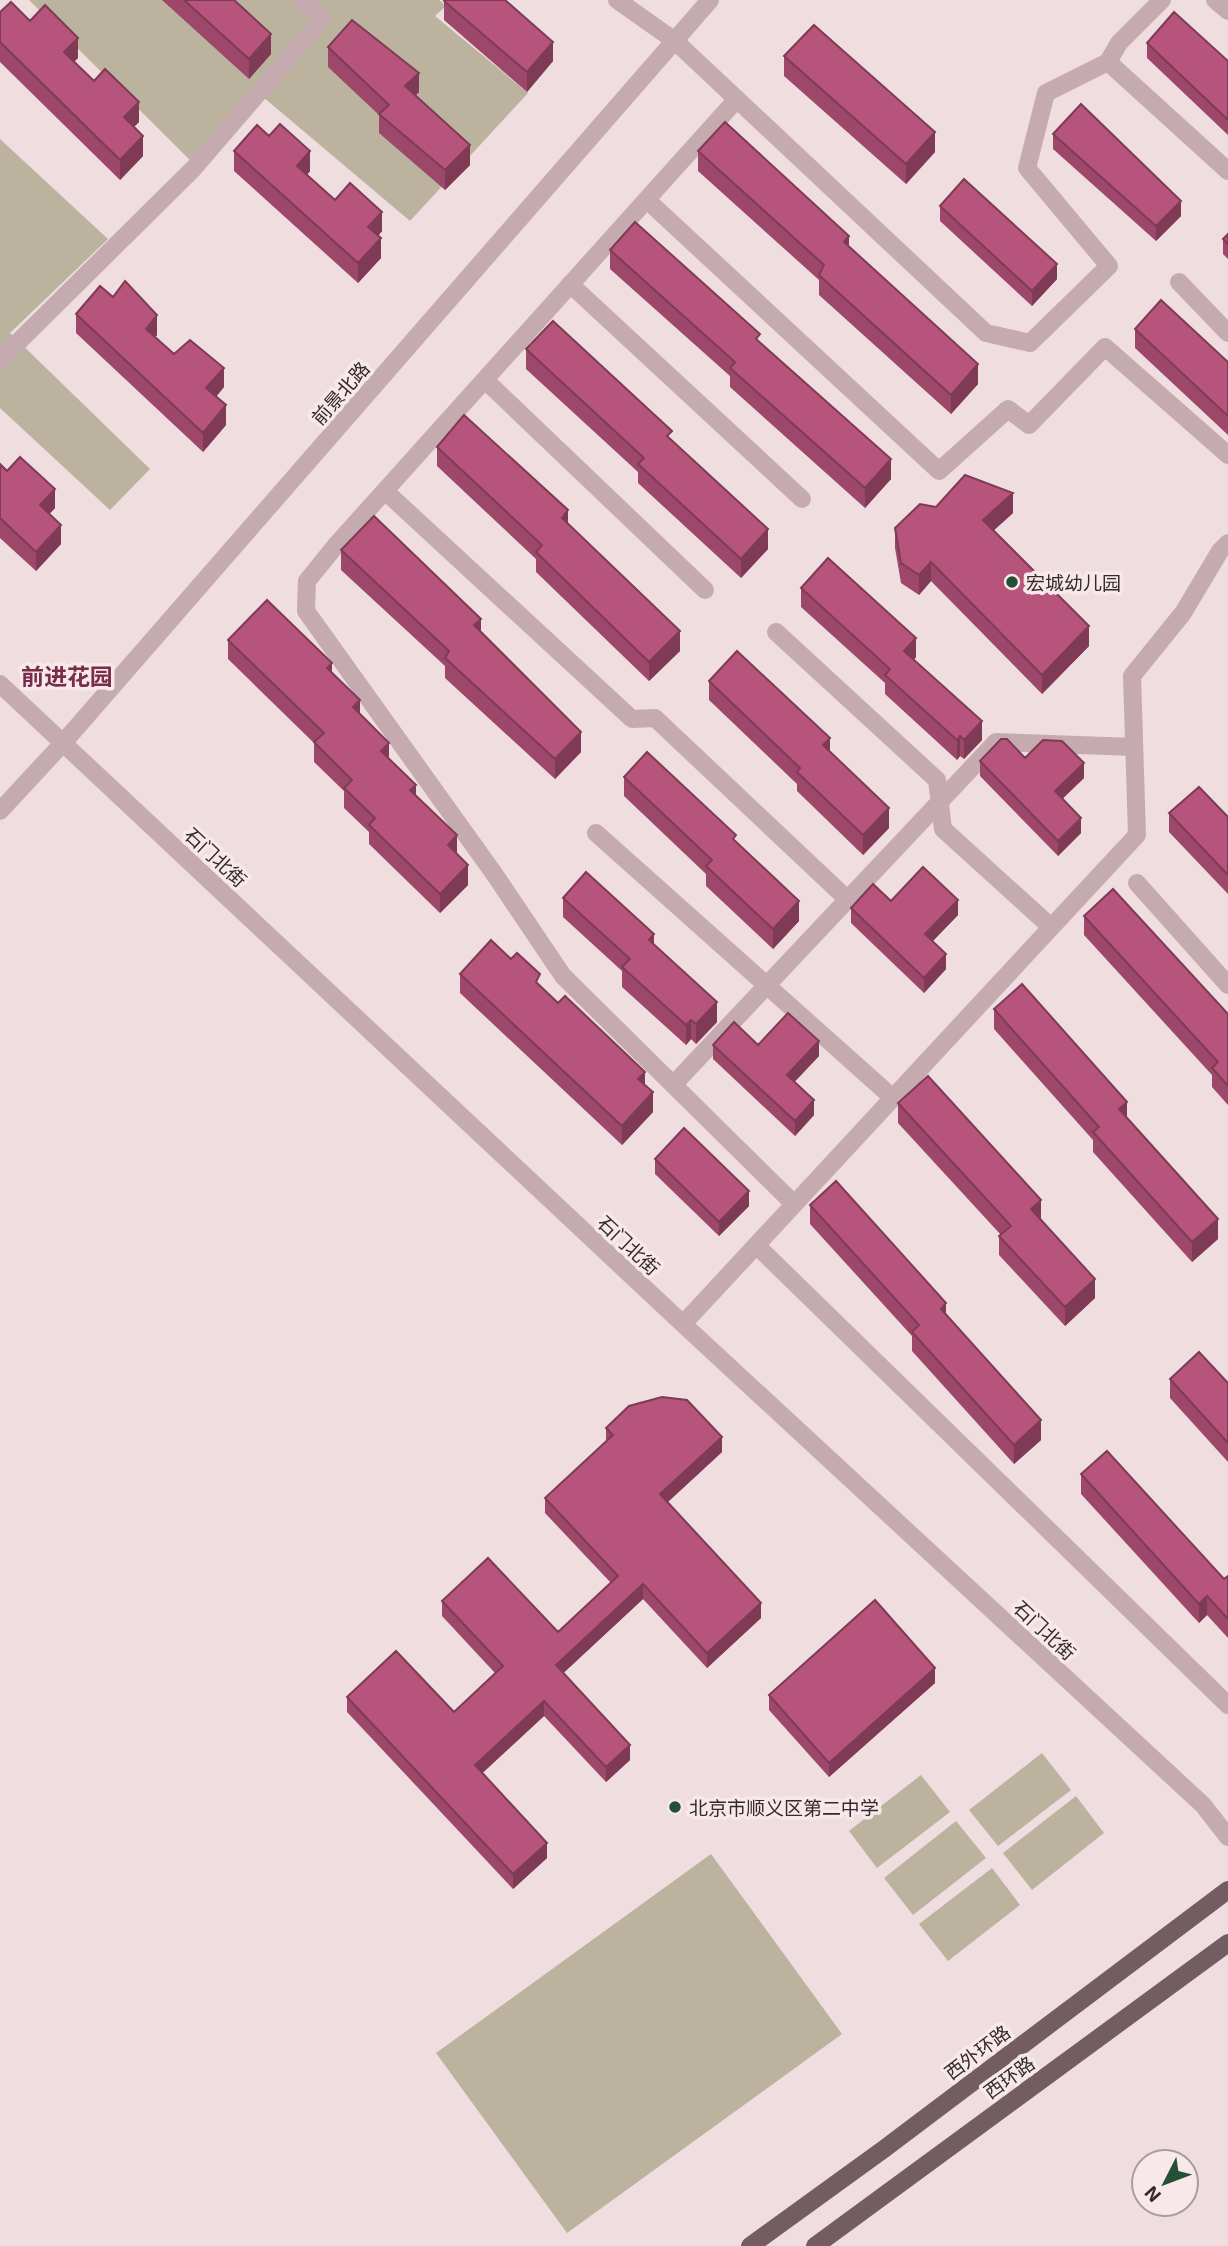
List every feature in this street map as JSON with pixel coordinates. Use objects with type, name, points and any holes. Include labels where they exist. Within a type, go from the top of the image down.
[{"type":"main road","name":"西外环路","points":[[750,2246],[884,2149],[1228,1890]]},
{"type":"main road","name":"西环路","points":[[816,2246],[1228,1943]]},
{"type":"street","points":[[0,360],[193,169],[322,19],[302,0]]},
{"type":"street","points":[[617,0],[675,41],[986,334],[1030,342],[1109,266],[1027,169],[1046,93],[1108,62],[1119,43],[1162,0]]},
{"type":"street","name":"前景北路","points":[[0,811],[63,743],[710,0]]},
{"type":"street","points":[[1215,0],[1228,11]]},
{"type":"street","points":[[1108,62],[1228,171]]},
{"type":"street","points":[[737,99],[307,581],[306,611],[495,875],[563,976],[794,1204]]},
{"type":"street","points":[[647,200],[939,471],[1007,409],[1029,425],[1105,346],[1228,455]]},
{"type":"street","points":[[1179,282],[1228,333]]},
{"type":"street","points":[[570,284],[802,499]]},
{"type":"street","points":[[485,380],[705,590]]},
{"type":"street","points":[[385,491],[632,719],[655,718],[847,900]]},
{"type":"street","points":[[683,1324],[1137,835],[1132,676],[1183,613],[1220,551],[1228,543]]},
{"type":"street","points":[[776,632],[937,780],[943,829],[1051,927]]},
{"type":"street","name":"石门北街","points":[[0,684],[683,1324],[1203,1805],[1228,1837]]},
{"type":"street","points":[[673,1085],[996,742],[1135,747]]},
{"type":"street","points":[[596,833],[893,1098]]},
{"type":"street","points":[[1137,883],[1228,985]]},
{"type":"street","points":[[756,1245],[1228,1705]]},
{"type":"shaded area","points":[[29,0],[439,0],[446,6],[435,16],[528,93],[410,221],[256,91],[192,162]]},
{"type":"shaded area","points":[[0,139],[108,239],[10,333],[150,469],[110,510],[0,408]]},
{"type":"shaded area","points":[[1042,1753],[1071,1790],[998,1846],[969,1810]]},
{"type":"shaded area","points":[[921,1775],[950,1812],[877,1868],[849,1831]]},
{"type":"shaded area","points":[[1076,1796],[1104,1833],[1032,1890],[1003,1853]]},
{"type":"shaded area","points":[[956,1821],[986,1858],[913,1915],[884,1878]]},
{"type":"shaded area","points":[[711,1854],[842,2034],[567,2233],[436,2053]]},
{"type":"shaded area","points":[[992,1868],[1020,1905],[948,1961],[919,1924]]},
{"type":"building","points":[[184,0],[234,0],[271,34],[249,59]]},
{"type":"building","points":[[445,0],[505,0],[553,42],[527,72]]},
{"type":"building","points":[[11,2],[30,21],[45,5],[78,38],[64,52],[94,81],[105,69],[139,102],[124,117],[143,136],[120,160],[0,42],[0,12]]},
{"type":"building","points":[[1174,12],[1228,61],[1228,120],[1147,43]]},
{"type":"building","points":[[352,20],[419,73],[405,86],[470,145],[445,170],[379,114],[389,105],[328,47]]},
{"type":"building","points":[[814,25],[935,132],[906,164],[784,56]]},
{"type":"building","points":[[1081,104],[1181,201],[1156,226],[1053,134]]},
{"type":"building","points":[[725,122],[849,236],[844,242],[978,364],[951,395],[819,275],[824,265],[698,151]]},
{"type":"building","points":[[280,124],[310,151],[297,166],[335,200],[350,183],[382,212],[368,227],[381,238],[358,263],[234,151],[257,125],[269,136]]},
{"type":"building","points":[[964,179],[1057,264],[1032,291],[940,206]]},
{"type":"building","points":[[635,222],[760,334],[756,339],[891,459],[865,488],[730,368],[735,362],[610,250]]},
{"type":"building","points":[[125,281],[157,315],[146,329],[174,354],[190,340],[224,368],[206,388],[226,405],[203,433],[76,314],[100,286],[113,297]]},
{"type":"building","points":[[1161,300],[1228,362],[1228,416],[1135,329]]},
{"type":"building","points":[[553,321],[672,431],[667,436],[768,529],[741,559],[638,464],[644,458],[526,349]]},
{"type":"building","points":[[464,415],[568,510],[562,518],[680,631],[649,662],[536,552],[542,545],[437,447]]},
{"type":"building","points":[[20,457],[55,489],[40,505],[61,525],[36,552],[0,518],[0,464],[7,471]]},
{"type":"building","points":[[965,475],[1013,493],[983,520],[1089,626],[1042,675],[931,562],[919,575],[901,563],[895,528],[920,504],[936,507]]},
{"type":"building","points":[[374,516],[481,619],[474,625],[581,732],[555,759],[445,658],[449,651],[341,550]]},
{"type":"building","points":[[828,558],[916,638],[904,651],[982,721],[964,740],[960,736],[957,740],[885,675],[890,669],[801,588]]},
{"type":"building","points":[[267,600],[332,663],[327,668],[360,700],[353,707],[389,743],[381,751],[416,785],[410,790],[457,835],[448,845],[468,865],[440,894],[369,825],[375,818],[344,788],[352,780],[314,742],[324,733],[228,640]]},
{"type":"building","points":[[737,651],[830,738],[823,745],[889,808],[863,835],[797,772],[800,768],[709,681]]},
{"type":"building","points":[[1001,739],[1007,739],[1025,758],[1043,740],[1062,741],[1084,763],[1055,791],[1081,818],[1058,841],[980,761]]},
{"type":"building","points":[[647,752],[736,835],[733,839],[799,901],[773,929],[706,866],[712,860],[624,777]]},
{"type":"building","points":[[1199,787],[1228,817],[1228,875],[1169,813]]},
{"type":"building","points":[[923,867],[958,900],[925,934],[946,954],[924,978],[851,908],[873,884],[891,901]]},
{"type":"building","points":[[586,872],[654,934],[649,940],[717,1002],[696,1024],[691,1020],[686,1025],[622,967],[630,959],[563,898]]},
{"type":"building","points":[[1113,889],[1228,1014],[1228,1086],[1212,1068],[1218,1062],[1084,916]]},
{"type":"building","points":[[491,940],[511,959],[517,953],[540,974],[536,982],[558,1003],[565,996],[645,1072],[638,1079],[653,1092],[622,1126],[460,974]]},
{"type":"building","points":[[1022,984],[1127,1102],[1119,1109],[1218,1219],[1192,1242],[1093,1132],[1099,1127],[994,1009]]},
{"type":"building","points":[[788,1013],[819,1041],[787,1075],[814,1100],[795,1121],[713,1045],[734,1022],[758,1045]]},
{"type":"building","points":[[928,1076],[1041,1200],[1031,1209],[1095,1279],[1065,1307],[999,1236],[1011,1226],[898,1103]]},
{"type":"building","points":[[684,1128],[749,1191],[719,1222],[655,1159]]},
{"type":"building","points":[[836,1181],[946,1303],[941,1309],[1041,1420],[1014,1445],[912,1332],[919,1325],[810,1205]]},
{"type":"building","points":[[1199,1352],[1228,1383],[1228,1443],[1170,1379]]},
{"type":"building","points":[[662,1397],[687,1400],[722,1437],[660,1494],[761,1603],[707,1653],[643,1584],[556,1665],[630,1745],[606,1767],[544,1701],[475,1765],[547,1843],[513,1874],[347,1697],[396,1651],[454,1712],[503,1666],[442,1601],[488,1558],[558,1632],[618,1576],[545,1498],[613,1435],[606,1428],[629,1406]]},
{"type":"building","points":[[1107,1451],[1224,1579],[1228,1576],[1228,1619],[1207,1596],[1199,1604],[1081,1474]]},
{"type":"building","points":[[875,1600],[935,1668],[829,1763],[769,1695]]},
{"type":"place","name":"宏城幼儿园","points":[[1012,582]]},
{"type":"place","name":"北京市顺义区第二中学","points":[[675,1807]]},
{"type":"district","name":"前进花园","points":[[67,676]]}]
